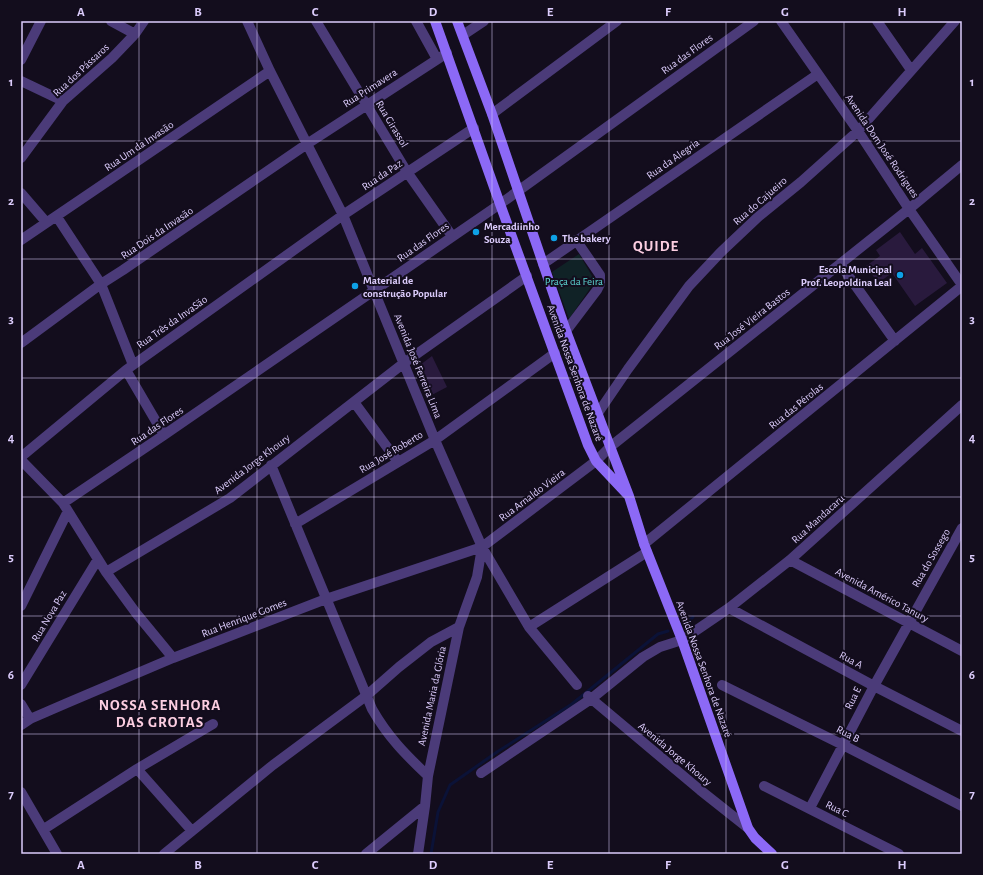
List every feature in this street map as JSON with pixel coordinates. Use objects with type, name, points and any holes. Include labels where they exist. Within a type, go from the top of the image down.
[{"type":"street","points":[[21,60],[41,21]]},
{"type":"street","points":[[111,21],[134,34]]},
{"type":"street","name":"Rua dos Pássaros","points":[[21,158],[63,101],[112,58],[144,21]]},
{"type":"street","name":"Avenida José Ferreira Lima","points":[[247,21],[270,71],[343,215],[435,440],[482,547],[529,627],[577,685]]},
{"type":"street","name":"Rua Girassol","points":[[316,21],[407,172],[452,236]]},
{"type":"street","points":[[416,21],[437,59]]},
{"type":"street","name":"Avenida Nossa Senhora de Nazaré","points":[[435,21],[588,444],[596,462],[629,496]]},
{"type":"street","name":"Avenida Nossa Senhora de Nazaré","points":[[458,21],[492,114],[566,332],[598,412],[629,496],[646,548],[682,640],[748,828]]},
{"type":"street","points":[[463,35],[484,21]]},
{"type":"street","points":[[492,114],[617,21]]},
{"type":"street","name":"Rua das Flores","points":[[21,606],[66,507],[164,435],[500,204],[754,21]]},
{"type":"street","name":"Avenida Dom José Rodrigues","points":[[781,21],[858,131],[962,285]]},
{"type":"street","points":[[877,21],[911,70]]},
{"type":"street","name":"Rua do Cajueiro","points":[[598,412],[689,286],[704,269],[758,217],[801,182],[858,131],[955,21]]},
{"type":"street","name":"Rua Primavera","points":[[307,144],[446,53]]},
{"type":"street","name":"Rua Um da Invasão","points":[[21,240],[270,71]]},
{"type":"street","name":"Rua da Alegria","points":[[543,264],[818,74]]},
{"type":"street","points":[[21,81],[63,101]]},
{"type":"street","name":"Rua da Paz","points":[[343,215],[474,128]]},
{"type":"street","name":"Rua Dois da Invasão","points":[[21,342],[101,284],[307,144]]},
{"type":"street","name":"Rua José Vieira Bastos","points":[[596,462],[610,447],[910,209],[962,165]]},
{"type":"street","points":[[21,193],[46,222]]},
{"type":"street","name":"Rua Três da InvaSão","points":[[21,458],[130,367],[343,215]]},
{"type":"street","points":[[57,217],[101,284],[130,367],[164,435]]},
{"type":"street","points":[[566,332],[596,290],[601,280],[600,276],[576,240]]},
{"type":"street","points":[[840,264],[895,341]]},
{"type":"street","points":[[404,363],[527,276]]},
{"type":"street","name":"Rua das Pérolas","points":[[529,627],[646,548],[962,285]]},
{"type":"street","name":"Rua José Roberto","points":[[295,524],[435,440],[555,353]]},
{"type":"street","name":"Avenida Jorge Khoury","points":[[106,572],[230,498],[404,363]]},
{"type":"street","points":[[354,402],[398,462]]},
{"type":"street","name":"Rua Mandacaru","points":[[481,772],[589,698],[643,657],[660,647],[682,640],[729,608],[790,560],[962,405]]},
{"type":"street","points":[[21,458],[66,507],[106,572],[136,614],[173,658]]},
{"type":"street","name":"Rua Arnaldo Vieira","points":[[482,547],[596,462]]},
{"type":"street","points":[[272,465],[366,696],[381,726],[398,747],[428,776]]},
{"type":"street","name":"Rua do Sossego","points":[[909,622],[962,528]]},
{"type":"street","name":"Rua Henrique Gomes","points":[[21,726],[30,719],[173,658],[326,599],[482,547]]},
{"type":"street","name":"Avenida Maria da Glória","points":[[418,854],[428,776],[459,627],[477,577],[482,547]]},
{"type":"street","name":"Rua Nova Paz","points":[[21,685],[98,558]]},
{"type":"street","name":"Avenida Américo Tanury","points":[[790,560],[909,622],[962,652]]},
{"type":"street","name":"Rua A","points":[[729,608],[874,686],[962,731]]},
{"type":"street","name":"Rua E","points":[[810,808],[909,622]]},
{"type":"street","points":[[164,854],[273,765],[366,696],[394,671],[431,642],[459,627]]},
{"type":"street","name":"Rua B","points":[[722,685],[962,806]]},
{"type":"street","name":"Avenida Jorge Khoury","points":[[589,698],[748,828]]},
{"type":"street","points":[[21,704],[30,719]]},
{"type":"street","points":[[44,830],[137,769],[213,724]]},
{"type":"street","points":[[137,769],[192,831]]},
{"type":"street","name":"Rua C","points":[[764,786],[899,854]]},
{"type":"street","points":[[21,792],[57,854]]},
{"type":"street","points":[[366,854],[425,806]]},
{"type":"street","points":[[748,828],[755,838],[772,854]]},
{"type":"green space","name":"Praça da Feira","points":[[579,254],[595,281],[569,319],[552,272]]},
{"type":"building","points":[[900,232],[915,254],[922,248],[947,283],[915,306],[892,273],[878,283],[866,266],[880,256],[876,250]]},
{"type":"building","points":[[432,356],[447,387],[428,397],[416,368]]},
{"type":"waterway","points":[[685,624],[693,617]]},
{"type":"waterway","points":[[431,854],[438,812],[450,785],[497,752],[572,704],[658,634],[668,631]]},
{"type":"place","name":"Mercadiinho Souza","points":[[476,232]]},
{"type":"place","name":"The bakery","points":[[554,238]]},
{"type":"place","name":"Escola Municipal Prof. Leopoldina Leal","points":[[900,275]]},
{"type":"place","name":"Material de construção Popular","points":[[355,286]]},
{"type":"district","name":"QUIDE","points":[[656,246]]},
{"type":"district","name":"NOSSA SENHORA DAS GROTAS","points":[[160,714]]}]
